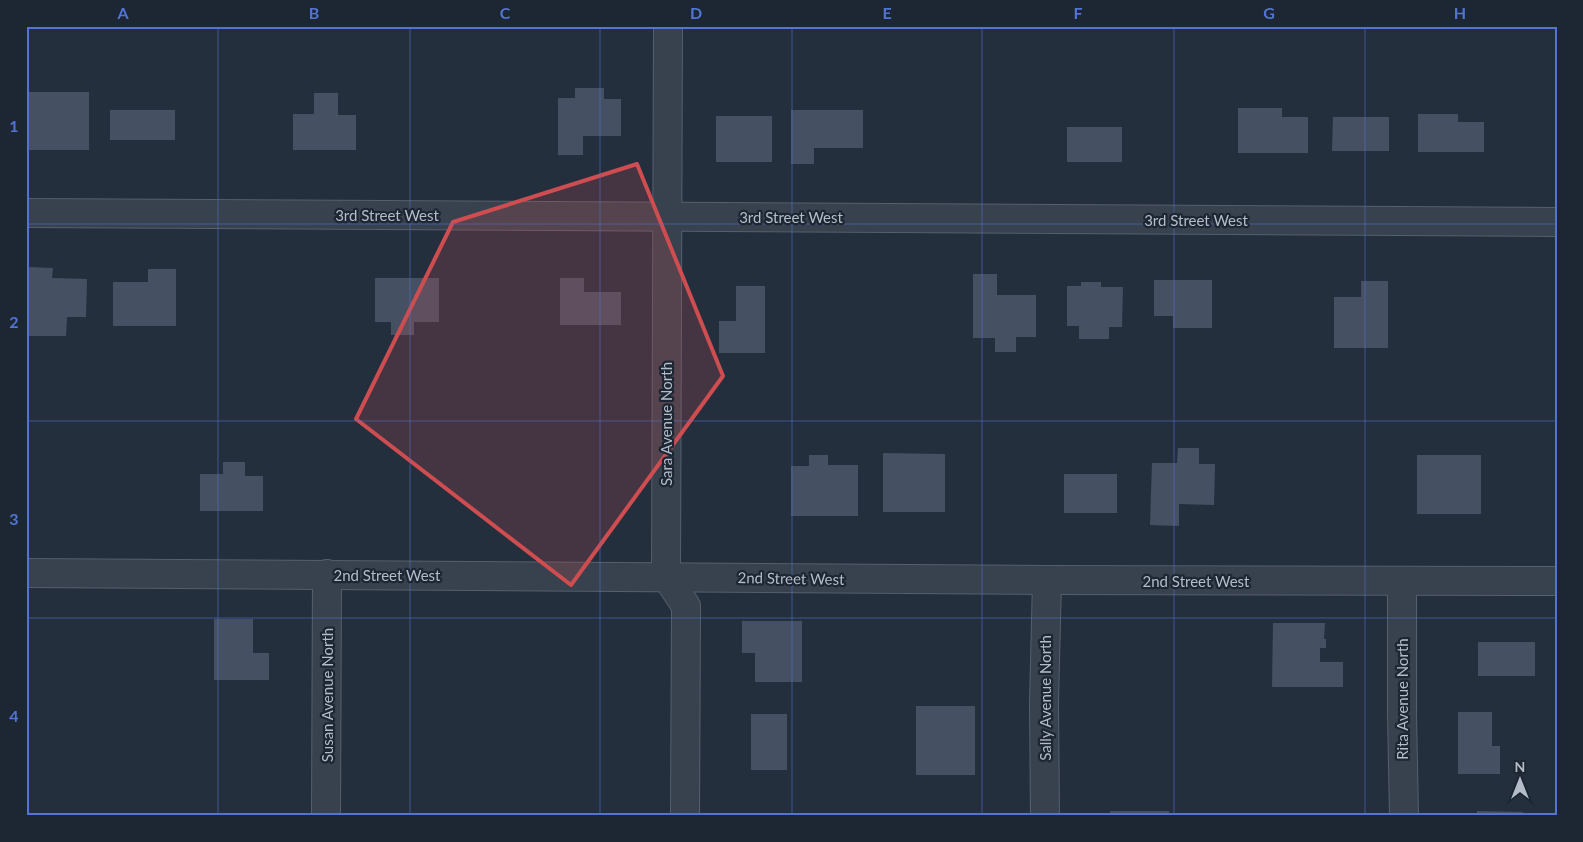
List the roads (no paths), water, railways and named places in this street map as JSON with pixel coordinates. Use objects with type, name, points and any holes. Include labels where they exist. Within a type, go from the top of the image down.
[{"type":"street","name":"Sara Avenue North","points":[[666,576],[668,26]]},
{"type":"street","name":"3rd Street West","points":[[26,213],[1557,222]]},
{"type":"street","name":"2nd Street West","points":[[26,573],[1047,580],[1557,581]]},
{"type":"street","name":"Susan Avenue North","points":[[326,816],[327,574]]},
{"type":"street","points":[[666,576],[686,606],[685,816]]},
{"type":"street","name":"Sally Avenue North","points":[[1045,816],[1044,703],[1047,580]]},
{"type":"street","name":"Rita Avenue North","points":[[1402,581],[1404,816]]}]
